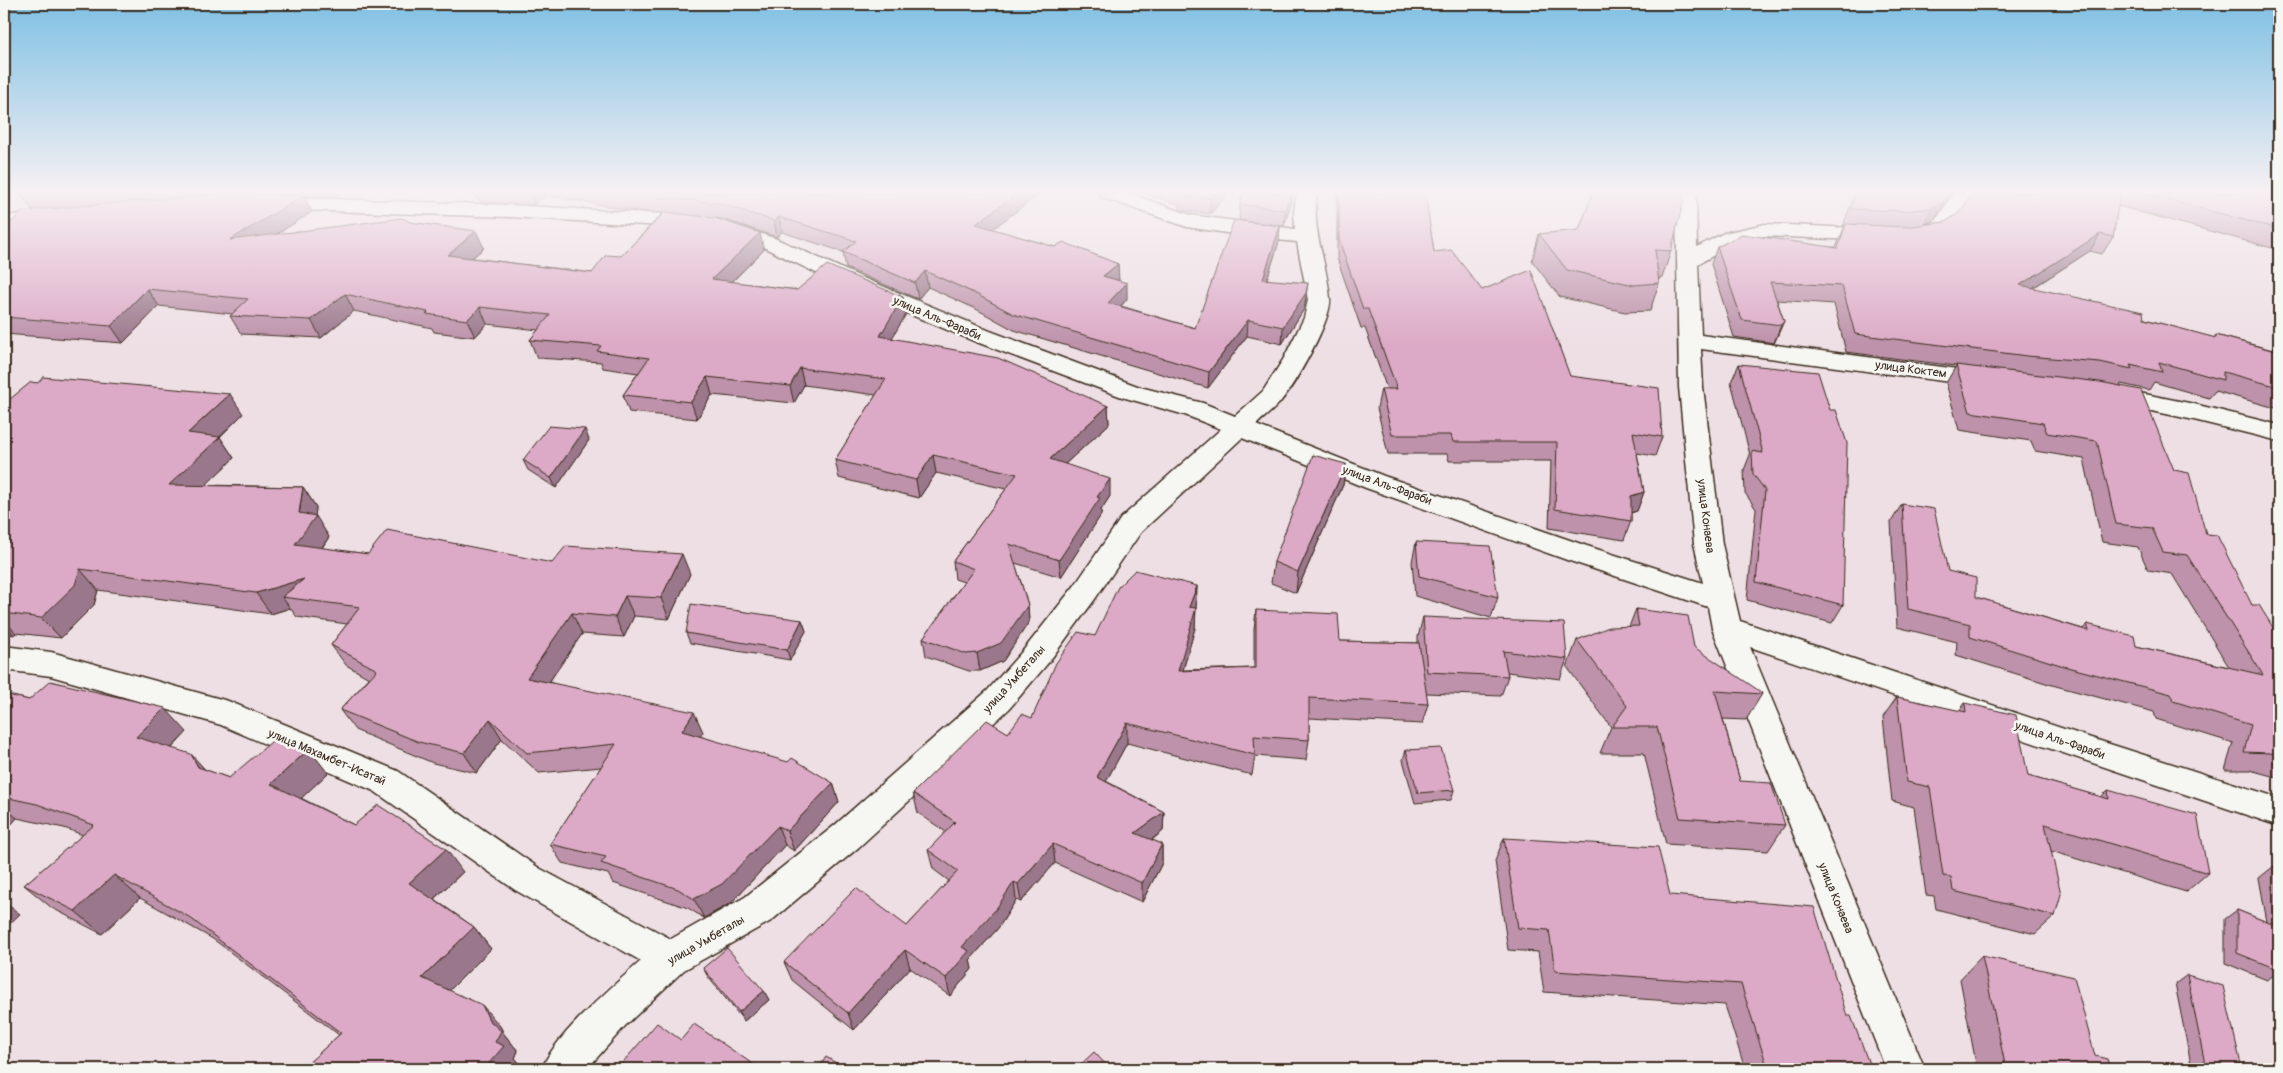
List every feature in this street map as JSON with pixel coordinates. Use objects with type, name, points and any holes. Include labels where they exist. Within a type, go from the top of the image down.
[{"type":"street","name":"улица Аль-Фараби","points":[[772,243],[855,283],[982,336],[1131,392],[1194,409],[1375,482],[1577,553],[1724,614],[2094,752],[2279,812]]},
{"type":"street","name":"улица Умбеталы","points":[[561,1069],[612,1013],[671,958],[758,909],[847,836],[998,700],[1037,655],[1085,592],[1131,525],[1272,396],[1296,358],[1315,318],[1319,300],[1307,243]]},
{"type":"street","name":"улица Конаева","points":[[1686,243],[1691,387],[1708,544],[1724,614],[1905,1069]]},
{"type":"street","points":[[1686,261],[1720,243]]},
{"type":"street","name":"улица Коктем","points":[[1689,340],[2006,382]]},
{"type":"street","points":[[2088,390],[2194,412],[2279,433]]},
{"type":"street","name":"улица Махамбет-Исатай","points":[[4,658],[52,664],[228,714],[386,781],[527,879],[671,958]]},
{"type":"building","points":[[4,243],[462,243],[448,255],[592,273],[606,255],[621,256],[634,243],[749,243],[712,279],[797,290],[827,265],[903,297],[880,336],[998,358],[1108,406],[1050,459],[1110,479],[1097,497],[1100,498],[1059,560],[1009,544],[1028,605],[1001,643],[977,653],[966,654],[923,638],[974,569],[953,561],[1017,474],[933,455],[916,480],[835,460],[886,379],[800,368],[790,386],[707,377],[691,402],[623,395],[649,358],[597,351],[601,346],[530,340],[550,315],[480,307],[467,320],[426,314],[428,312],[345,294],[311,320],[230,316],[248,299],[147,289],[111,326],[4,317]]},
{"type":"building","points":[[854,243],[1042,243],[1055,247],[1061,243],[1066,243],[1118,264],[1103,276],[1127,283],[1108,303],[1195,328],[1226,243],[1275,243],[1263,279],[1308,283],[1306,293],[1283,327],[1248,320],[1209,372],[1013,314],[974,293],[925,271],[915,283],[843,252]]},
{"type":"building","points":[[1340,243],[1433,243],[1434,252],[1451,250],[1482,290],[1531,270],[1570,376],[1659,388],[1662,437],[1633,432],[1644,492],[1631,496],[1631,521],[1555,509],[1557,442],[1453,442],[1451,435],[1392,435],[1381,389],[1397,389],[1368,309],[1363,309]]},
{"type":"building","points":[[1546,243],[1673,243],[1671,251],[1655,250],[1659,283],[1634,285],[1567,270]]},
{"type":"building","points":[[1725,243],[1804,243],[1838,248],[1840,243],[2086,243],[2020,285],[2143,312],[2144,319],[2216,338],[2216,335],[2279,352],[2279,387],[2223,372],[2223,380],[2159,362],[2162,372],[2130,365],[2132,369],[2100,362],[2027,356],[1855,334],[1842,286],[1770,282],[1784,321],[1781,325],[1742,320],[1717,247]]},
{"type":"building","points":[[1739,364],[1818,372],[1830,410],[1836,410],[1847,443],[1843,605],[1756,582],[1765,490],[1753,474],[1752,451],[1763,453]]},
{"type":"building","points":[[1956,365],[2100,382],[2141,390],[2174,470],[2189,473],[2206,534],[2217,535],[2252,605],[2259,605],[2279,637],[2279,755],[2244,752],[2251,725],[2173,701],[2171,694],[2067,667],[1970,637],[1970,624],[1908,609],[1902,504],[1934,509],[1948,571],[1976,578],[1976,597],[2089,631],[2087,624],[2134,636],[2136,646],[2263,675],[2187,555],[2163,552],[2152,528],[2116,524],[2097,441],[2047,433],[2043,423],[1970,412]]},
{"type":"building","points":[[43,377],[230,394],[188,433],[220,437],[169,485],[303,487],[299,513],[316,516],[295,544],[368,554],[387,530],[552,563],[566,546],[682,554],[661,598],[625,596],[615,617],[572,613],[527,678],[694,712],[682,731],[788,762],[792,758],[833,783],[787,831],[778,826],[722,884],[694,899],[678,889],[601,863],[606,857],[550,844],[616,744],[527,753],[490,719],[464,753],[419,742],[340,710],[377,670],[331,645],[360,607],[282,597],[304,579],[256,593],[80,569],[75,585],[41,618],[4,613],[4,404],[31,382],[38,383]]},
{"type":"building","points":[[549,426],[585,429],[551,478],[523,460]]},
{"type":"building","points":[[1313,455],[1346,464],[1298,572],[1274,562]]},
{"type":"building","points":[[1416,542],[1490,546],[1498,597],[1419,576]]},
{"type":"building","points":[[1135,570],[1197,586],[1189,607],[1196,608],[1178,671],[1256,668],[1256,610],[1338,614],[1340,641],[1419,643],[1428,704],[1309,698],[1309,740],[1254,736],[1255,755],[1127,723],[1097,777],[1164,812],[1135,833],[1162,844],[1142,883],[1053,844],[1018,884],[1014,882],[996,909],[962,947],[969,951],[946,978],[905,950],[848,1013],[784,962],[856,888],[907,926],[958,871],[928,850],[955,822],[913,793],[987,720],[1008,733],[1022,714],[1032,718],[1056,663],[1078,632],[1095,636],[1118,587]]},
{"type":"building","points":[[691,604],[802,620],[787,650],[686,633]]},
{"type":"building","points":[[1636,609],[1688,616],[1694,647],[1761,692],[1762,694],[1715,691],[1740,781],[1771,783],[1785,825],[1680,818],[1657,727],[1612,727],[1627,706],[1577,640],[1609,627],[1639,626]]},
{"type":"building","points":[[1423,617],[1564,623],[1567,659],[1503,651],[1508,676],[1427,672]]},
{"type":"building","points":[[50,681],[165,708],[136,737],[191,754],[198,767],[229,778],[278,736],[309,749],[271,784],[354,825],[378,805],[446,849],[409,883],[474,927],[422,978],[482,1005],[489,1020],[501,1031],[495,1042],[504,1046],[484,1069],[302,1069],[341,1033],[189,917],[114,875],[75,911],[24,885],[94,825],[37,804],[4,797],[4,694],[29,700]]},
{"type":"building","points":[[1897,697],[1966,712],[1965,703],[2016,715],[2028,776],[2109,799],[2108,790],[2197,815],[2208,873],[2045,824],[2061,894],[2055,916],[1953,891],[1951,877],[1943,876],[1930,787],[1907,782]]},
{"type":"building","points":[[1441,748],[1454,790],[1418,793],[1406,750]]},
{"type":"building","points":[[1504,838],[1658,847],[1670,895],[1814,907],[1847,1016],[1851,1016],[1871,1069],[1768,1069],[1741,984],[1555,971],[1549,930],[1518,928]]},
{"type":"building","points":[[2237,910],[2277,926],[2279,970],[2237,953]]},
{"type":"building","points":[[727,948],[764,991],[739,1012],[703,968]]},
{"type":"building","points":[[1982,956],[2074,977],[2095,1056],[2107,1059],[2110,1069],[2006,1069]]},
{"type":"building","points":[[2187,975],[2223,986],[2242,1069],[2206,1069]]},
{"type":"building","points":[[657,1023],[681,1040],[694,1024],[760,1069],[617,1069]]},
{"type":"building","points":[[1094,1052],[1110,1069],[1076,1069]]},
{"type":"building","points":[[826,1057],[846,1069],[818,1069]]}]
